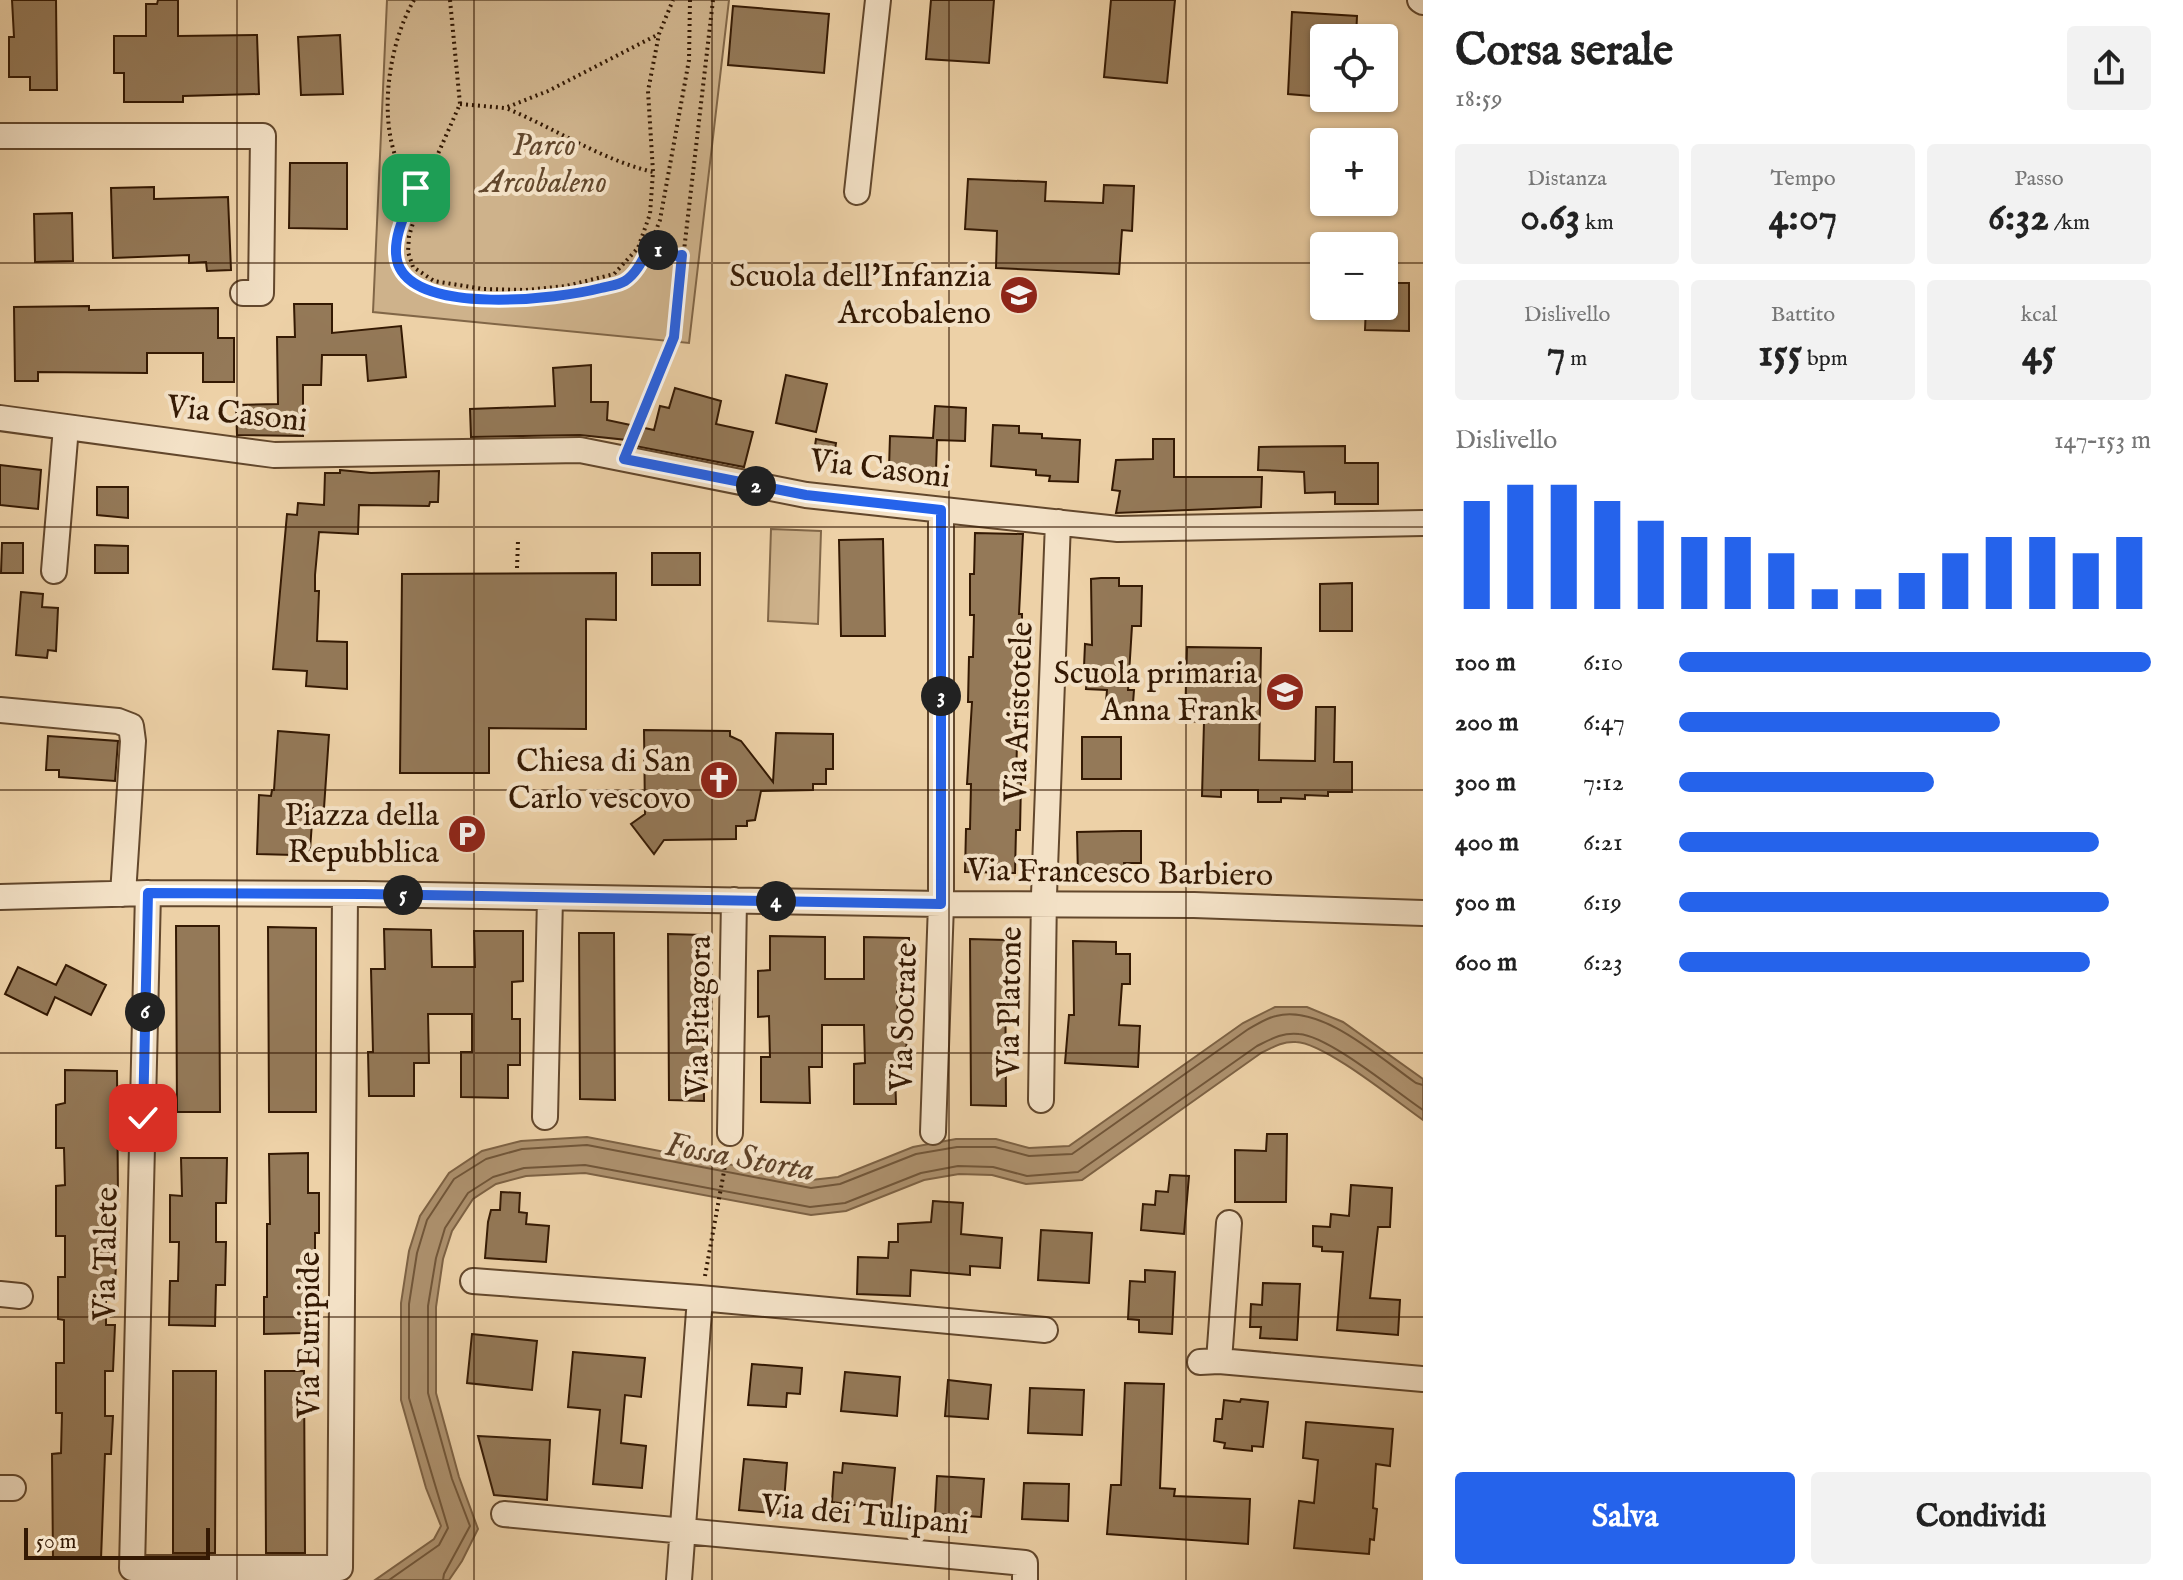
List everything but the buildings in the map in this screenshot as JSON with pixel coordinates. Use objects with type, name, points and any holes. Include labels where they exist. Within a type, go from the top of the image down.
[{"type":"street","points":[[857,192],[878,0]]},
{"type":"street","points":[[0,136],[263,136],[261,293],[243,293]]},
{"type":"street","name":"Via Casoni","points":[[0,418],[274,455],[580,450],[806,495],[1118,529],[1423,523]]},
{"type":"street","points":[[54,571],[66,427]]},
{"type":"street","name":"Via Socrate","points":[[933,1132],[941,904],[941,510]]},
{"type":"street","name":"Via Aristotele","points":[[1044,904],[1058,522]]},
{"type":"street","points":[[0,710],[118,721],[131,726],[133,741],[123,894]]},
{"type":"street","name":"Via Francesco Barbiero","points":[[0,897],[148,893],[345,894],[1194,905],[1423,913]]},
{"type":"street","name":"Via Talete","points":[[132,1568],[148,893]]},
{"type":"street","name":"Via Euripide","points":[[132,1568],[340,1568],[345,894]]},
{"type":"street","points":[[545,1117],[550,898]]},
{"type":"street","name":"Via Pitagora","points":[[729,1145],[734,900]]},
{"type":"street","name":"Via Platone","points":[[1041,1100],[1044,904]]},
{"type":"street","points":[[1229,1223],[1210,1362],[1423,1379]]},
{"type":"street","points":[[473,1281],[700,1298],[1045,1330]]},
{"type":"street","points":[[679,1580],[700,1298]]},
{"type":"street","name":"Via dei Tulipani","points":[[504,1514],[1025,1563],[1025,1580]]},
{"type":"path","points":[[414,0],[404,17],[390,70],[389,134],[399,165],[416,188],[396,251],[399,266],[410,282],[429,291],[473,299],[514,300],[547,299],[585,292],[624,282],[639,268],[660,220],[689,60],[690,0]]},
{"type":"path","points":[[450,0],[460,104],[426,181],[409,236],[408,252],[413,267],[434,281],[483,289],[526,290],[566,286],[614,274],[641,243],[650,214],[653,172],[648,91],[659,34],[673,0]]},
{"type":"path","points":[[624,459],[674,337],[713,0]]},
{"type":"path","points":[[505,108],[548,91],[659,34]]},
{"type":"path","points":[[460,104],[505,108],[614,160],[653,172]]},
{"type":"path","points":[[641,243],[682,255]]},
{"type":"path","points":[[429,291],[434,281]]},
{"type":"path","points":[[517,568],[518,541]]},
{"type":"path","points":[[700,1298],[729,1145]]},
{"type":"green space","name":"Parco Arcobaleno","points":[[387,0],[729,0],[689,343],[373,312]]},
{"type":"green space","points":[[771,529],[821,531],[818,624],[768,621]]},
{"type":"water","points":[[1275,1007],[1307,1007],[1343,1022],[1423,1079],[1423,1120],[1342,1062],[1309,1045],[1291,1042],[1261,1053],[1082,1180],[1026,1184],[992,1175],[959,1174],[924,1180],[846,1211],[811,1215],[585,1173],[526,1176],[496,1184],[473,1199],[452,1231],[443,1259],[436,1307],[436,1393],[459,1477],[478,1529],[449,1580],[375,1580],[434,1539],[441,1526],[426,1488],[401,1400],[401,1303],[409,1251],[420,1216],[449,1173],[482,1151],[521,1141],[587,1137],[811,1180],[838,1177],[913,1147],[956,1139],[996,1139],[1029,1148],[1069,1146],[1243,1023]]},
{"type":"place","name":"Scuola dell'Infanzia Arcobaleno","points":[[1019,295]]},
{"type":"place","name":"Scuola primaria Anna Frank","points":[[1285,692]]},
{"type":"place","name":"Chiesa di San Carlo vescovo","points":[[719,780]]},
{"type":"place","name":"Piazza della Repubblica","points":[[467,834]]},
{"type":"route","points":[[143,1118],[148,893],[941,904],[941,510],[806,495],[624,459],[674,337],[682,255],[650,246],[639,268],[624,282],[547,299],[473,299],[429,291],[410,282],[399,266],[396,251],[401,227],[416,188]]},
{"type":"water label","name":"Fossa Storta","points":[[740,1158]]}]
